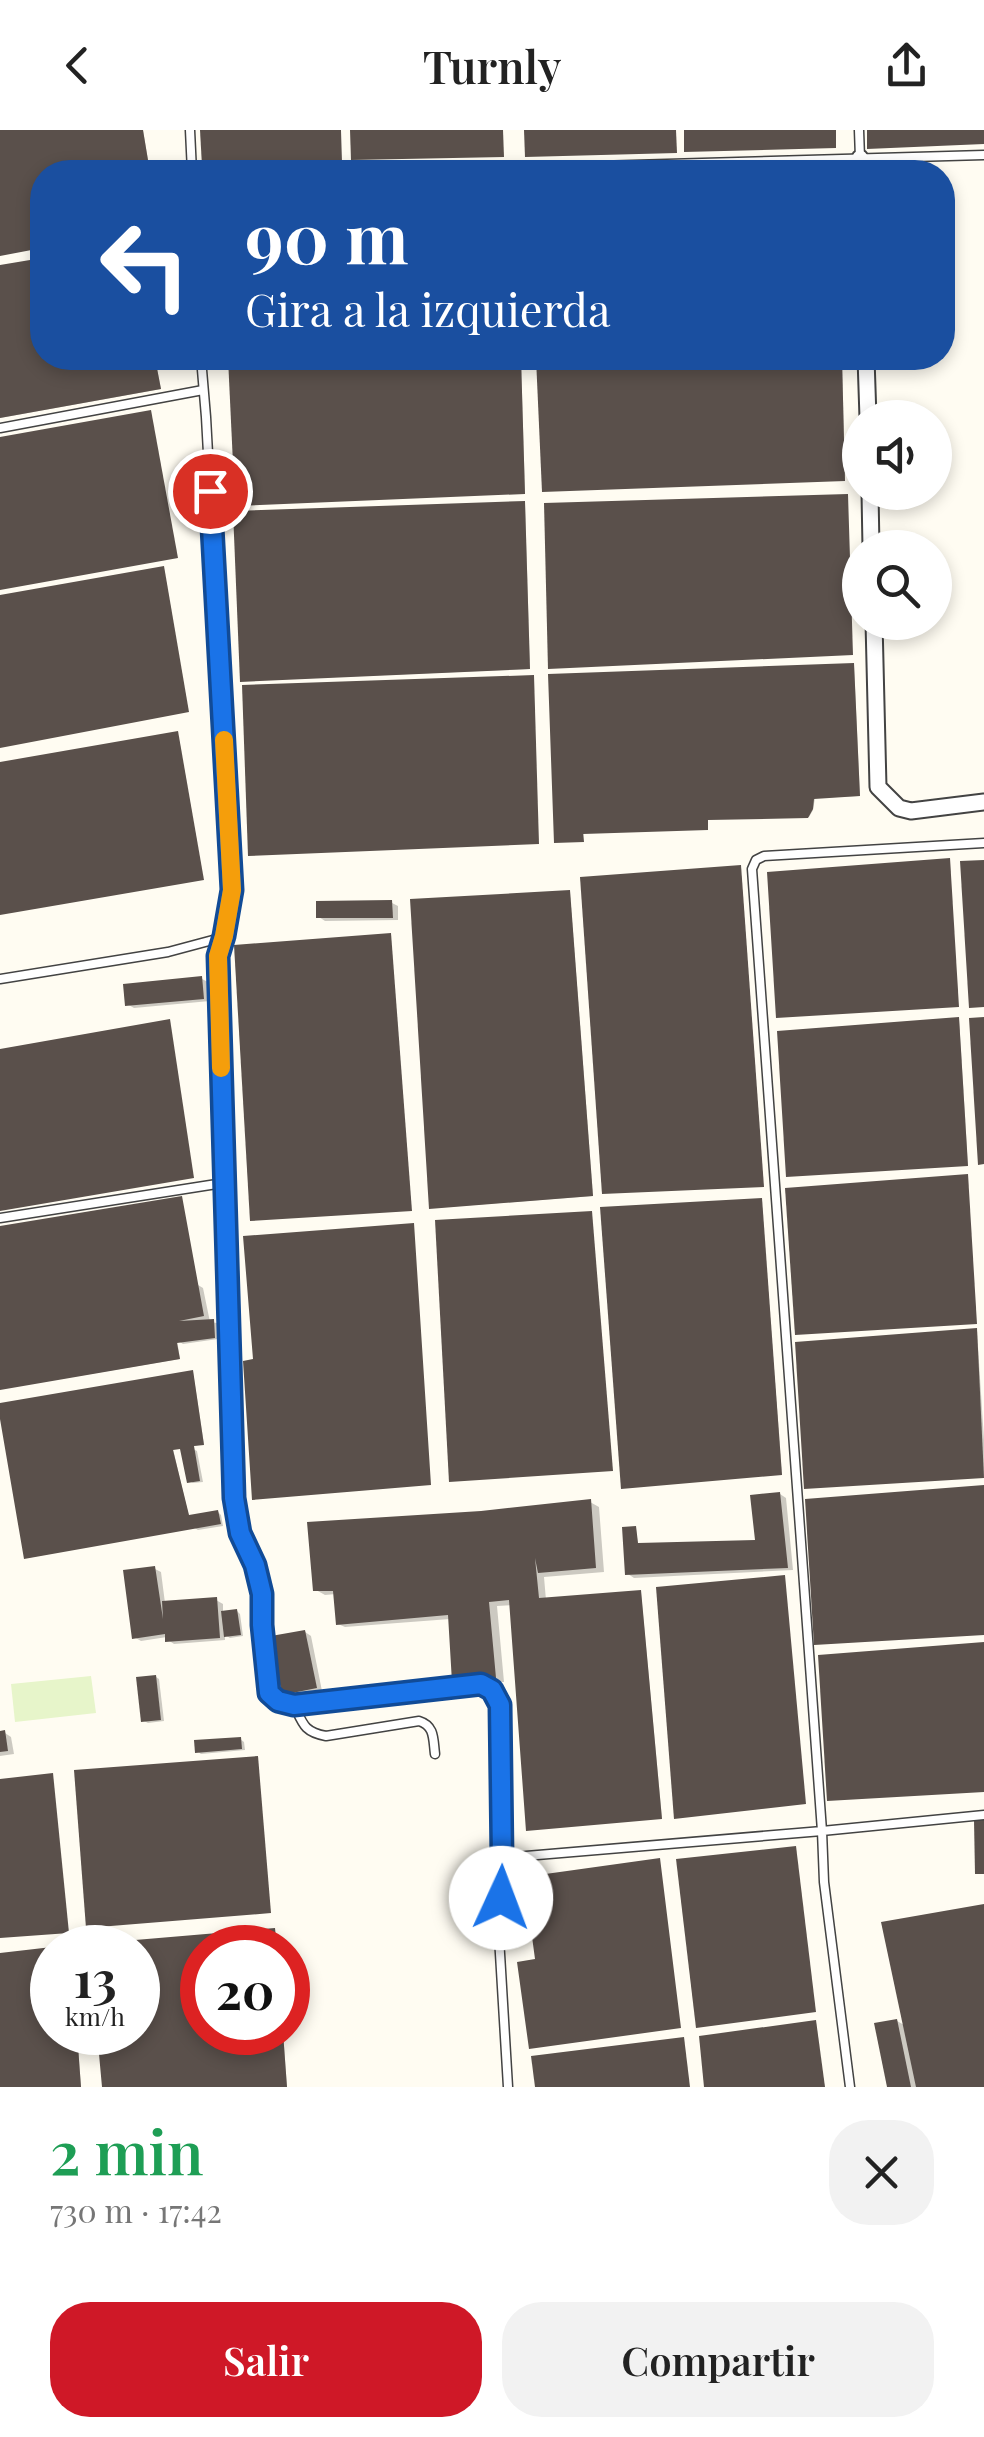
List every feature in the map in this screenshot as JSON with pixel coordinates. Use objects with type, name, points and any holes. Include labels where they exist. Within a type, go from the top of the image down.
[{"type":"street","points":[[866,370],[867,400]]},
{"type":"street","points":[[874,640],[878,787],[899,808],[911,811],[984,802]]},
{"type":"lane","points":[[190,130],[191,160]]},
{"type":"lane","points":[[859,130],[860,160]]},
{"type":"lane","points":[[929,160],[984,156]]},
{"type":"lane","points":[[202,370],[232,890],[218,956],[234,1498],[240,1533],[255,1565],[262,1594],[269,1693],[278,1701],[294,1705],[481,1684],[492,1690],[500,1705],[499,1936],[508,2087]]},
{"type":"lane","points":[[0,428],[203,390]]},
{"type":"lane","points":[[850,2087],[824,1882],[752,870],[756,860],[764,856],[984,844]]},
{"type":"lane","points":[[0,979],[168,952],[224,936]]},
{"type":"lane","points":[[0,1218],[223,1183]]},
{"type":"lane","points":[[294,1705],[304,1727],[326,1736],[419,1721],[432,1728],[435,1754]]},
{"type":"lane","points":[[502,1858],[984,1815]]},
{"type":"green space","points":[[91,1676],[96,1713],[15,1722],[11,1684]]},
{"type":"building","points":[[0,130],[143,130],[148,160],[30,160],[30,250],[0,256]]},
{"type":"building","points":[[200,130],[341,130],[342,160],[202,160]]},
{"type":"building","points":[[350,130],[503,130],[504,157],[351,160]]},
{"type":"building","points":[[524,130],[676,130],[677,153],[525,157]]},
{"type":"building","points":[[684,130],[836,130],[836,148],[684,152]]},
{"type":"building","points":[[867,130],[984,130],[984,144],[867,149]]},
{"type":"building","points":[[30,260],[30,370],[157,370],[161,389],[0,418],[0,265]]},
{"type":"building","points":[[229,370],[521,370],[525,494],[235,506]]},
{"type":"building","points":[[537,370],[842,370],[842,481],[542,492]]},
{"type":"building","points":[[151,410],[178,558],[0,590],[0,437]]},
{"type":"building","points":[[842,494],[842,510],[848,510],[849,530],[842,530],[842,640],[853,640],[853,655],[548,669],[544,503]]},
{"type":"building","points":[[525,501],[530,669],[240,682],[233,511]]},
{"type":"building","points":[[164,566],[189,712],[0,748],[0,595]]},
{"type":"building","points":[[854,663],[860,796],[814,799],[808,818],[708,820],[708,830],[583,834],[584,842],[554,843],[548,674]]},
{"type":"building","points":[[534,675],[539,844],[248,856],[242,685]]},
{"type":"building","points":[[178,731],[204,880],[0,915],[0,762]]},
{"type":"building","points":[[950,858],[959,1007],[776,1018],[767,872]]},
{"type":"building","points":[[984,860],[984,1007],[969,1008],[960,861]]},
{"type":"building","points":[[741,865],[764,1187],[602,1194],[580,877]]},
{"type":"building","points":[[570,890],[593,1196],[429,1209],[410,899]]},
{"type":"building","points":[[392,900],[393,918],[316,918],[316,901]]},
{"type":"building","points":[[391,933],[412,1211],[250,1221],[234,945]]},
{"type":"building","points":[[202,976],[204,999],[125,1006],[123,984]]},
{"type":"building","points":[[959,1017],[968,1166],[786,1177],[777,1031]]},
{"type":"building","points":[[984,1017],[984,1164],[978,1165],[969,1018]]},
{"type":"building","points":[[170,1019],[194,1178],[0,1211],[0,1049]]},
{"type":"building","points":[[968,1174],[977,1324],[795,1335],[785,1188]]},
{"type":"building","points":[[182,1196],[204,1316],[179,1321],[214,1319],[215,1338],[177,1343],[180,1359],[0,1390],[0,1226]]},
{"type":"building","points":[[762,1198],[782,1475],[621,1489],[600,1207]]},
{"type":"building","points":[[592,1211],[613,1471],[449,1482],[435,1220]]},
{"type":"building","points":[[414,1223],[431,1485],[252,1500],[243,1361],[253,1359],[243,1236]]},
{"type":"building","points":[[977,1328],[984,1478],[804,1489],[795,1342]]},
{"type":"building","points":[[193,1370],[204,1445],[194,1446],[200,1481],[187,1483],[180,1449],[173,1450],[189,1515],[218,1510],[221,1524],[24,1559],[0,1403]]},
{"type":"building","points":[[984,1485],[984,1635],[814,1645],[805,1499]]},
{"type":"building","points":[[780,1492],[788,1568],[625,1575],[622,1527],[636,1526],[638,1543],[755,1540],[750,1495]]},
{"type":"building","points":[[591,1499],[596,1568],[538,1573],[535,1558],[539,1598],[641,1590],[662,1819],[526,1831],[509,1600],[489,1602],[496,1678],[452,1682],[448,1615],[336,1625],[333,1591],[313,1591],[307,1522],[481,1511]]},
{"type":"building","points":[[155,1566],[163,1619],[162,1601],[217,1597],[220,1638],[165,1642],[165,1634],[132,1639],[123,1570]]},
{"type":"building","points":[[785,1575],[806,1804],[674,1819],[656,1587]]},
{"type":"building","points":[[237,1609],[241,1635],[224,1637],[221,1611]]},
{"type":"building","points":[[305,1630],[317,1688],[282,1695],[271,1636]]},
{"type":"building","points":[[984,1642],[984,1792],[827,1801],[818,1655]]},
{"type":"building","points":[[156,1675],[161,1720],[141,1722],[136,1677]]},
{"type":"building","points":[[5,1730],[8,1751],[0,1752],[0,1731]]},
{"type":"building","points":[[241,1737],[242,1749],[195,1753],[194,1740]]},
{"type":"building","points":[[258,1756],[271,1913],[86,1925],[74,1770]]},
{"type":"building","points":[[53,1773],[68,1925],[30,1925],[30,1936],[0,1938],[0,1779]]},
{"type":"building","points":[[974,1820],[984,1820],[984,1874],[975,1874]]},
{"type":"building","points":[[796,1846],[816,2012],[696,2028],[676,1859]]},
{"type":"building","points":[[660,1858],[681,2028],[529,2049],[517,1962],[535,1959],[524,1877]]},
{"type":"building","points":[[984,1904],[984,2087],[916,2087],[881,1922]]},
{"type":"building","points":[[180,1936],[180,2055],[285,2055],[287,2087],[102,2087],[99,2055],[160,2055],[160,1938]]},
{"type":"building","points":[[30,1950],[30,2055],[79,2055],[81,2087],[0,2087],[0,1953]]},
{"type":"building","points":[[897,2019],[911,2087],[887,2087],[874,2023]]},
{"type":"building","points":[[816,2020],[825,2087],[704,2087],[699,2036]]},
{"type":"building","points":[[684,2037],[690,2087],[535,2087],[531,2056]]},
{"type":"slow traffic","points":[[221,1068],[218,956],[232,890],[224,740]]},
{"type":"route","points":[[210,491],[232,890],[218,956],[234,1498],[240,1533],[255,1565],[262,1594],[269,1693],[278,1701],[294,1705],[481,1684],[492,1690],[500,1705],[501,1898]]}]
